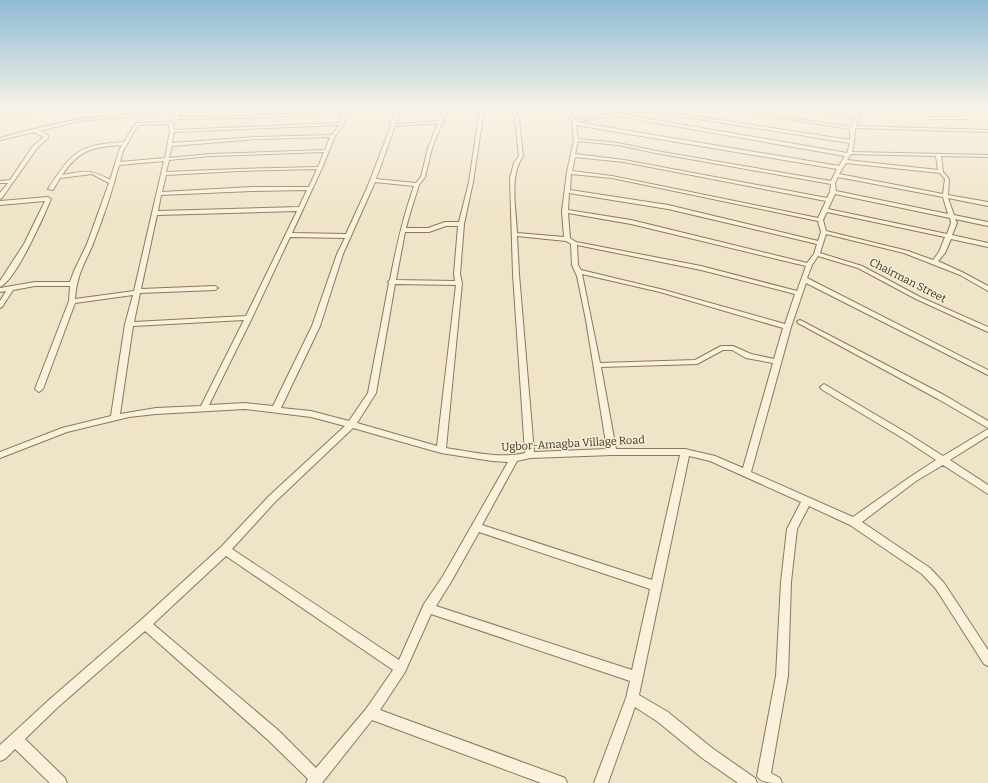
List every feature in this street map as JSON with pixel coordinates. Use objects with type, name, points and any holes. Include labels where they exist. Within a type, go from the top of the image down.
[{"type":"street","points":[[0,197],[36,146]]},
{"type":"street","points":[[51,189],[69,162],[78,152],[88,147],[102,146]]},
{"type":"street","points":[[39,389],[72,301],[74,284],[112,182],[124,146]]},
{"type":"street","points":[[116,417],[129,324],[170,146]]},
{"type":"street","points":[[201,408],[249,318],[299,209],[320,168],[329,146]]},
{"type":"street","points":[[276,409],[316,326],[347,236],[372,180],[385,146]]},
{"type":"street","points":[[0,754],[54,703],[145,624],[225,550],[272,499],[352,424],[372,393],[391,282],[403,230],[417,185],[423,177],[431,146]]},
{"type":"street","points":[[441,450],[459,283],[457,274],[461,224],[471,182],[476,146]]},
{"type":"street","points":[[520,146],[521,156],[516,163],[512,178],[516,274],[530,455]]},
{"type":"street","points":[[567,239],[565,211],[569,172],[575,146]]},
{"type":"street","points":[[625,146],[833,183]]},
{"type":"street","points":[[711,146],[840,168]]},
{"type":"street","points":[[798,146],[849,154],[988,156]]},
{"type":"street","points":[[746,472],[798,293],[809,265],[817,254],[824,232],[820,220],[826,210],[828,200],[833,192],[833,183],[836,175],[849,154],[851,146]]},
{"type":"street","points":[[118,164],[234,154],[326,151]]},
{"type":"street","points":[[573,155],[624,161],[828,200]]},
{"type":"street","points":[[934,262],[942,253],[954,223],[953,216],[945,196],[947,179],[941,172],[938,155]]},
{"type":"street","points":[[844,161],[941,172]]},
{"type":"street","points":[[163,174],[320,168]]},
{"type":"street","points":[[569,172],[619,178],[820,220]]},
{"type":"street","points":[[60,177],[92,173],[112,182]]},
{"type":"street","points":[[836,175],[988,204]]},
{"type":"street","points":[[372,180],[417,185]]},
{"type":"street","points":[[0,182],[10,181]]},
{"type":"street","points":[[158,194],[252,189],[310,188]]},
{"type":"street","points":[[567,191],[668,207],[820,243]]},
{"type":"street","points":[[833,192],[988,224]]},
{"type":"street","points":[[0,203],[48,199],[33,236],[22,255],[0,285]]},
{"type":"street","points":[[155,213],[299,209]]},
{"type":"street","points":[[826,210],[988,245]]},
{"type":"street","points":[[565,211],[630,222],[809,265]]},
{"type":"street","points":[[403,230],[429,230],[446,224],[461,224]]},
{"type":"street","points":[[824,232],[906,252],[962,274],[988,289]]},
{"type":"street","points":[[514,234],[567,239],[574,243],[701,268],[798,293]]},
{"type":"street","points":[[288,235],[347,236]]},
{"type":"street","points":[[574,243],[575,265],[579,272],[612,452]]},
{"type":"street","name":"Chairman Street","points":[[817,254],[860,267],[918,298],[988,330]]},
{"type":"street","points":[[579,272],[662,291],[787,327]]},
{"type":"street","points":[[804,279],[988,374]]},
{"type":"street","points":[[391,282],[459,283]]},
{"type":"street","points":[[0,290],[35,284],[74,284]]},
{"type":"street","points":[[0,306],[11,288]]},
{"type":"street","points":[[72,301],[137,292],[215,288]]},
{"type":"street","points":[[129,324],[249,318]]},
{"type":"street","points":[[800,322],[941,397],[988,425]]},
{"type":"street","points":[[596,365],[697,362],[721,348],[733,348],[749,356],[778,362]]},
{"type":"street","points":[[824,387],[944,460],[988,490]]},
{"type":"street","name":"Ugbor-Amagba Village Road","points":[[0,454],[65,430],[116,417],[156,411],[245,406],[311,414],[352,424],[441,450],[492,458],[514,459],[530,455],[612,452],[685,452],[712,458],[746,472],[854,522],[926,570],[940,586],[988,660]]},
{"type":"street","points":[[854,522],[913,480],[988,432]]},
{"type":"street","points":[[601,783],[632,698],[635,678],[685,452]]},
{"type":"street","points":[[145,624],[273,735],[315,781],[370,713],[401,668],[428,608],[447,579],[514,459]]},
{"type":"street","points":[[767,781],[782,676],[786,582],[792,529],[806,500]]},
{"type":"street","points":[[476,527],[656,586]]},
{"type":"street","points":[[225,550],[303,602],[340,629],[401,668]]},
{"type":"street","points":[[428,608],[635,678]]},
{"type":"street","points":[[632,698],[663,717],[707,753],[750,783]]},
{"type":"street","points":[[370,713],[560,783]]},
{"type":"street","points":[[15,739],[60,783]]}]
